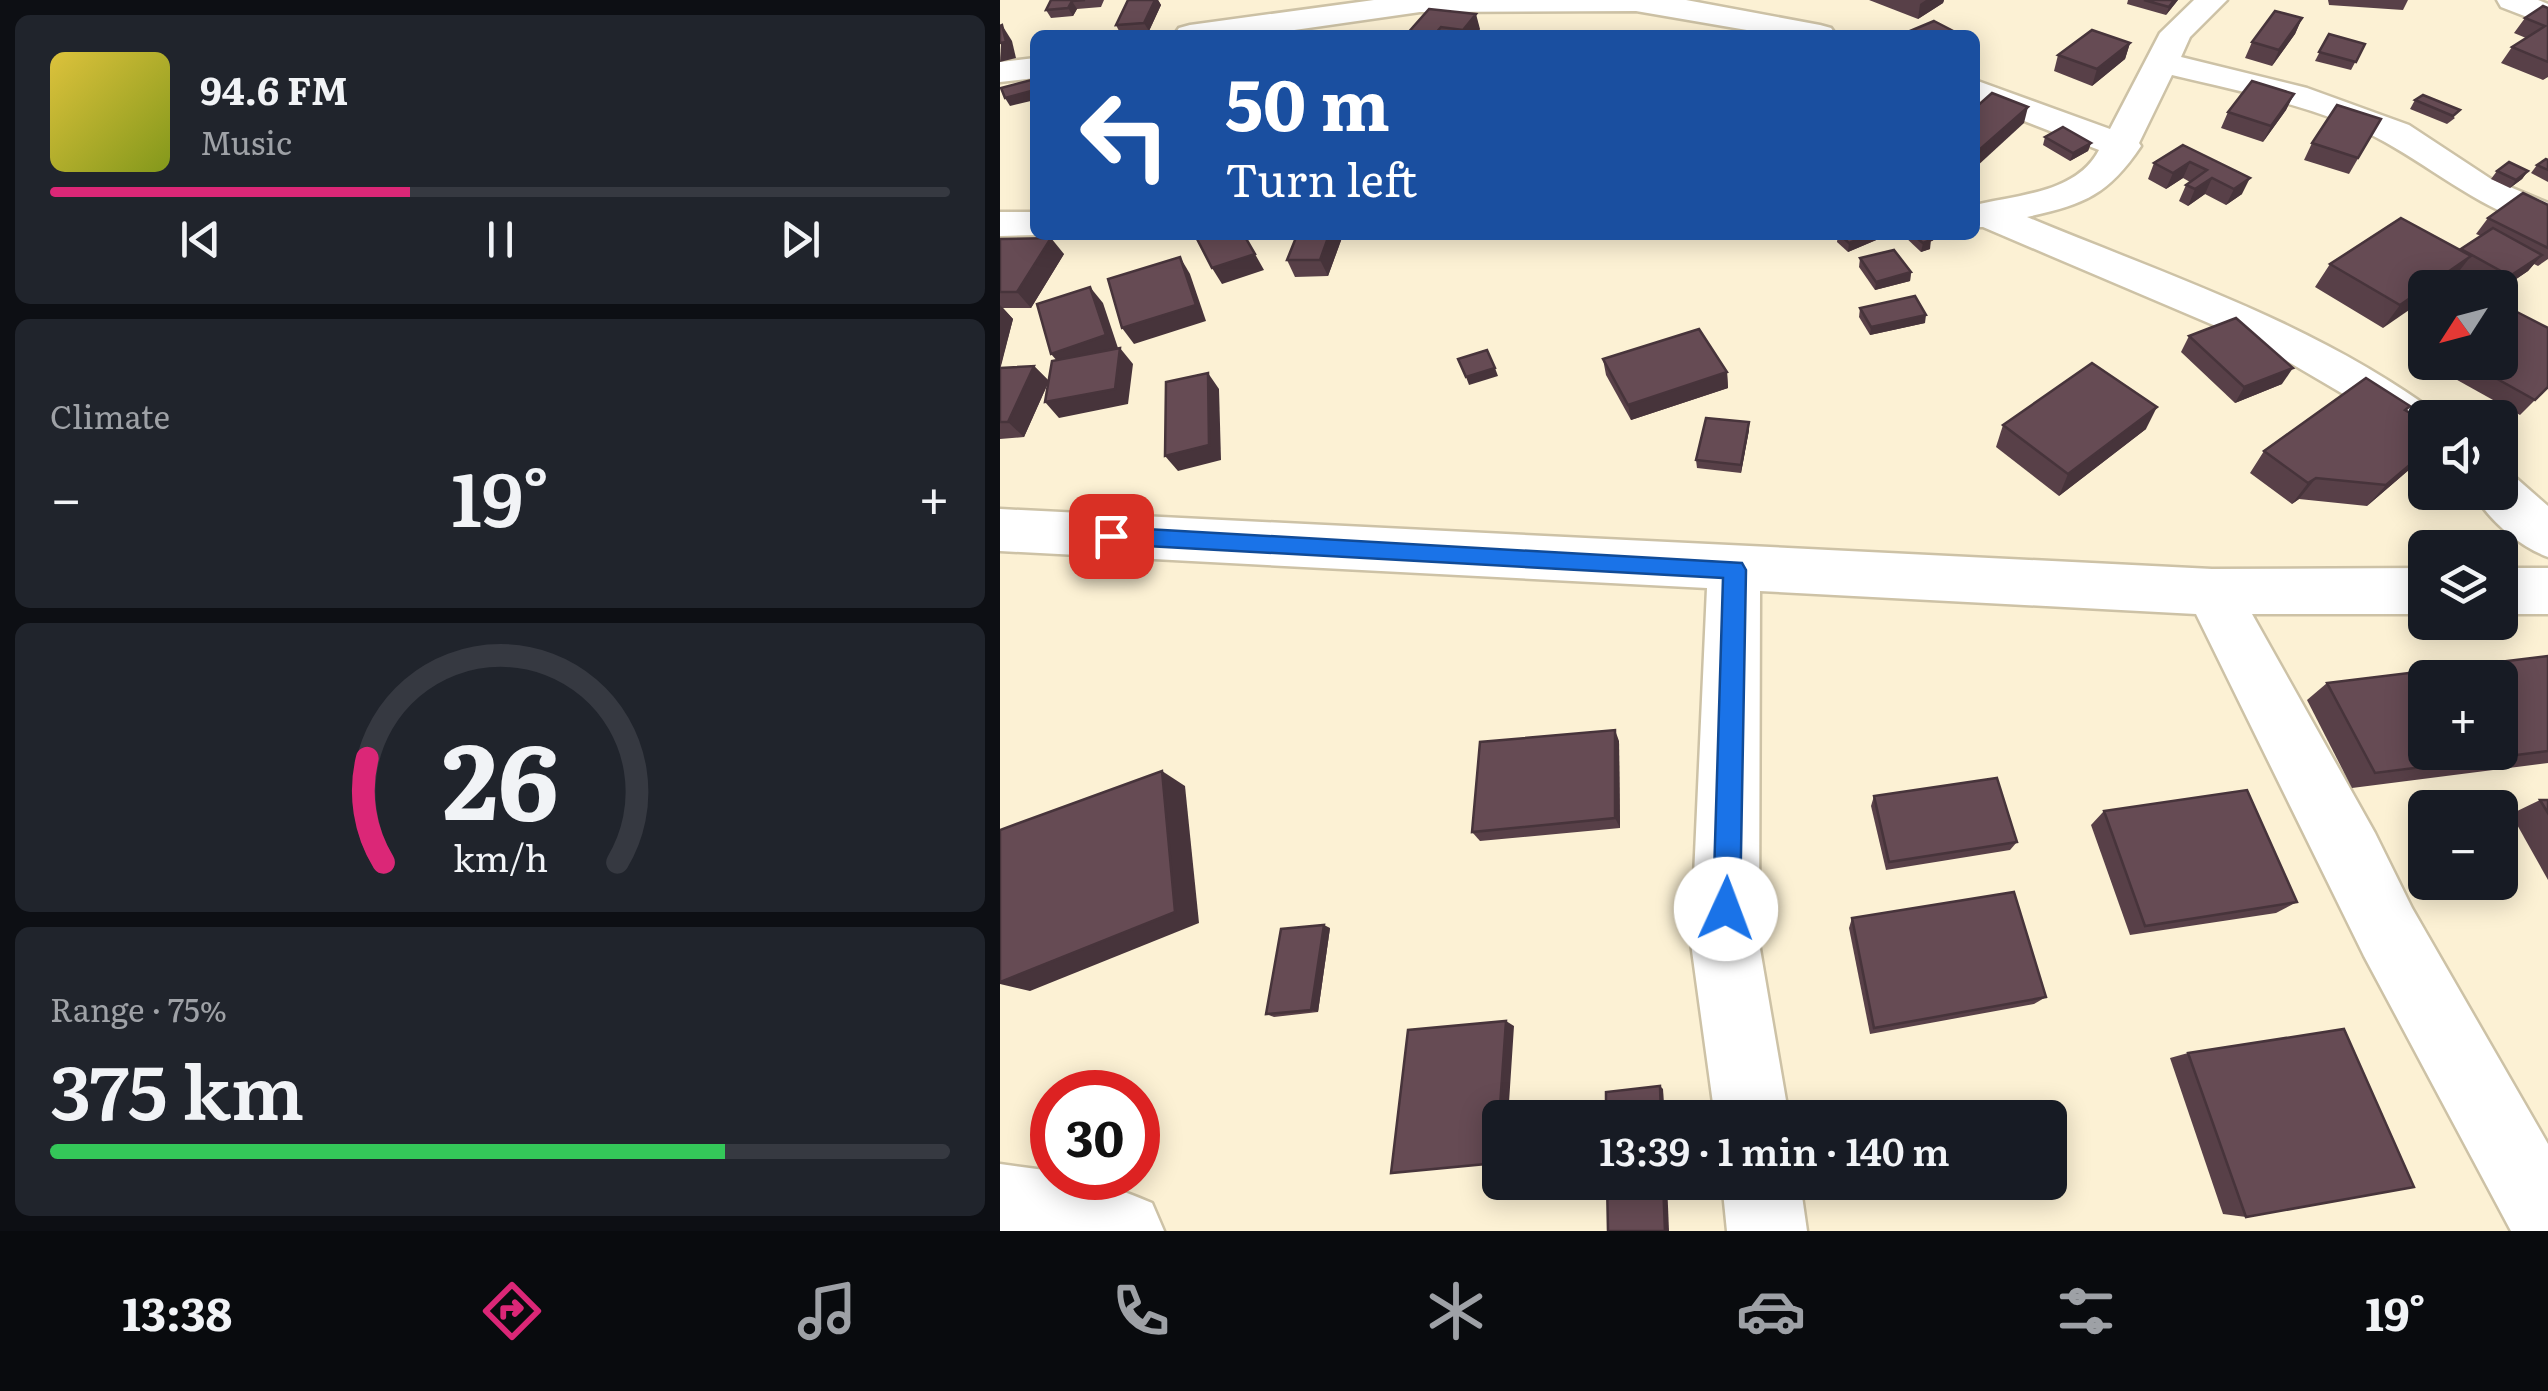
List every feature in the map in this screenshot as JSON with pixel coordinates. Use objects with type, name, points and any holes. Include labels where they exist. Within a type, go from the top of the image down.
[{"type":"street","points":[[1983,216],[2060,198],[2088,184],[2110,165],[2123,146],[2176,33],[2212,0]]},
{"type":"street","points":[[2512,0],[2548,16]]},
{"type":"street","points":[[1224,30],[1417,2],[1636,2],[1797,30]]},
{"type":"street","points":[[2161,62],[2295,95],[2396,133],[2478,188],[2548,217]]},
{"type":"street","points":[[1000,72],[1030,69]]},
{"type":"street","points":[[1980,92],[2123,146]]},
{"type":"street","points":[[1983,216],[2302,348],[2354,376],[2408,417]]},
{"type":"street","points":[[1000,224],[1030,224]]},
{"type":"street","points":[[2518,510],[2548,536]]},
{"type":"street","points":[[1000,530],[2212,592],[2408,591]]},
{"type":"street","points":[[1734,570],[1726,943],[1749,1100]]},
{"type":"street","points":[[2518,591],[2548,591]]},
{"type":"street","points":[[2212,592],[2388,932],[2548,1220]]},
{"type":"street","points":[[1763,1200],[1767,1231]]},
{"type":"street","points":[[1000,1203],[1068,1213],[1124,1231]]},
{"type":"building","points":[[1051,0],[1085,0],[1072,1],[1068,8],[1046,10]]},
{"type":"building","points":[[1128,0],[1155,0],[1144,23],[1116,25]]},
{"type":"building","points":[[2144,0],[2174,0],[2169,7]]},
{"type":"building","points":[[2543,6],[2548,8],[2548,62],[2512,47],[2545,26],[2525,18]]},
{"type":"building","points":[[1429,9],[1476,14],[1463,30],[1410,30]]},
{"type":"building","points":[[2275,11],[2302,18],[2279,50],[2252,42]]},
{"type":"building","points":[[1934,21],[1951,30],[1912,30]]},
{"type":"building","points":[[1000,26],[1006,42],[1000,43]]},
{"type":"building","points":[[2092,30],[2130,43],[2097,69],[2058,55]]},
{"type":"building","points":[[2329,34],[2365,44],[2356,62],[2319,52]]},
{"type":"building","points":[[1030,80],[1030,91],[1005,98],[1001,88]]},
{"type":"building","points":[[2252,81],[2294,94],[2271,126],[2228,112]]},
{"type":"building","points":[[1992,93],[2028,107],[1980,149],[1980,104]]},
{"type":"building","points":[[2423,95],[2460,110],[2453,116],[2415,100]]},
{"type":"building","points":[[2337,105],[2381,119],[2358,158],[2312,143]]},
{"type":"building","points":[[2063,127],[2091,143],[2073,153],[2045,137]]},
{"type":"building","points":[[2183,145],[2250,178],[2234,189],[2212,178],[2195,189],[2186,185],[2207,170],[2190,162],[2173,173],[2154,163]]},
{"type":"building","points":[[2548,160],[2548,170],[2537,165]]},
{"type":"building","points":[[2509,162],[2528,171],[2516,180],[2497,171]]},
{"type":"building","points":[[2523,193],[2548,205],[2548,248],[2488,218]]},
{"type":"building","points":[[2401,218],[2471,256],[2451,270],[2408,270],[2408,299],[2400,305],[2330,264]]},
{"type":"building","points":[[2493,228],[2542,255],[2518,271],[2499,270],[2461,249]]},
{"type":"building","points":[[1000,239],[1050,240],[1017,292],[1000,292]]},
{"type":"building","points":[[1198,240],[1247,240],[1255,254],[1212,268]]},
{"type":"building","points":[[1295,240],[1327,240],[1320,260],[1287,260]]},
{"type":"building","points":[[1894,250],[1911,272],[1876,282],[1860,258]]},
{"type":"building","points":[[1180,257],[1196,305],[1122,328],[1108,279]]},
{"type":"building","points":[[1090,287],[1106,335],[1051,354],[1037,304]]},
{"type":"building","points":[[1915,296],[1926,315],[1871,327],[1860,308]]},
{"type":"building","points":[[2518,313],[2548,328],[2548,387],[2535,400],[2499,380],[2518,380]]},
{"type":"building","points":[[2236,318],[2293,368],[2244,387],[2189,336]]},
{"type":"building","points":[[1699,329],[1727,372],[1628,405],[1603,359]]},
{"type":"building","points":[[1120,348],[1115,389],[1045,402],[1052,361]]},
{"type":"building","points":[[1487,350],[1495,368],[1466,377],[1458,359]]},
{"type":"building","points":[[2092,363],[2157,407],[2068,474],[2003,425]]},
{"type":"building","points":[[1034,366],[1008,422],[1000,422],[1000,368]]},
{"type":"building","points":[[1208,373],[1209,445],[1165,456],[1166,382]]},
{"type":"building","points":[[2366,378],[2408,405],[2408,466],[2386,485],[2316,478],[2308,483],[2264,451]]},
{"type":"building","points":[[1706,418],[1749,422],[1741,465],[1696,460]]},
{"type":"building","points":[[2548,656],[2548,751],[2518,755],[2515,660]]},
{"type":"building","points":[[2408,673],[2408,769],[2375,773],[2327,683]]},
{"type":"building","points":[[1615,730],[1615,818],[1472,832],[1480,742]]},
{"type":"building","points":[[1162,771],[1175,912],[1000,982],[1000,830]]},
{"type":"building","points":[[1997,778],[2017,842],[1889,862],[1874,796]]},
{"type":"building","points":[[2247,790],[2297,902],[2145,926],[2104,811]]},
{"type":"building","points":[[2014,892],[2046,997],[1874,1028],[1852,918]]},
{"type":"building","points":[[1324,925],[1311,1010],[1266,1014],[1281,929]]},
{"type":"building","points":[[1506,1021],[1500,1100],[1482,1100],[1482,1164],[1391,1173],[1408,1030]]},
{"type":"building","points":[[2344,1029],[2414,1187],[2246,1217],[2188,1053]]},
{"type":"building","points":[[1660,1086],[1660,1100],[1606,1100],[1606,1092]]},
{"type":"building","points":[[1607,1200],[1664,1200],[1665,1231],[1608,1231]]},
{"type":"route","points":[[1111,536],[1734,570],[1726,909]]}]
